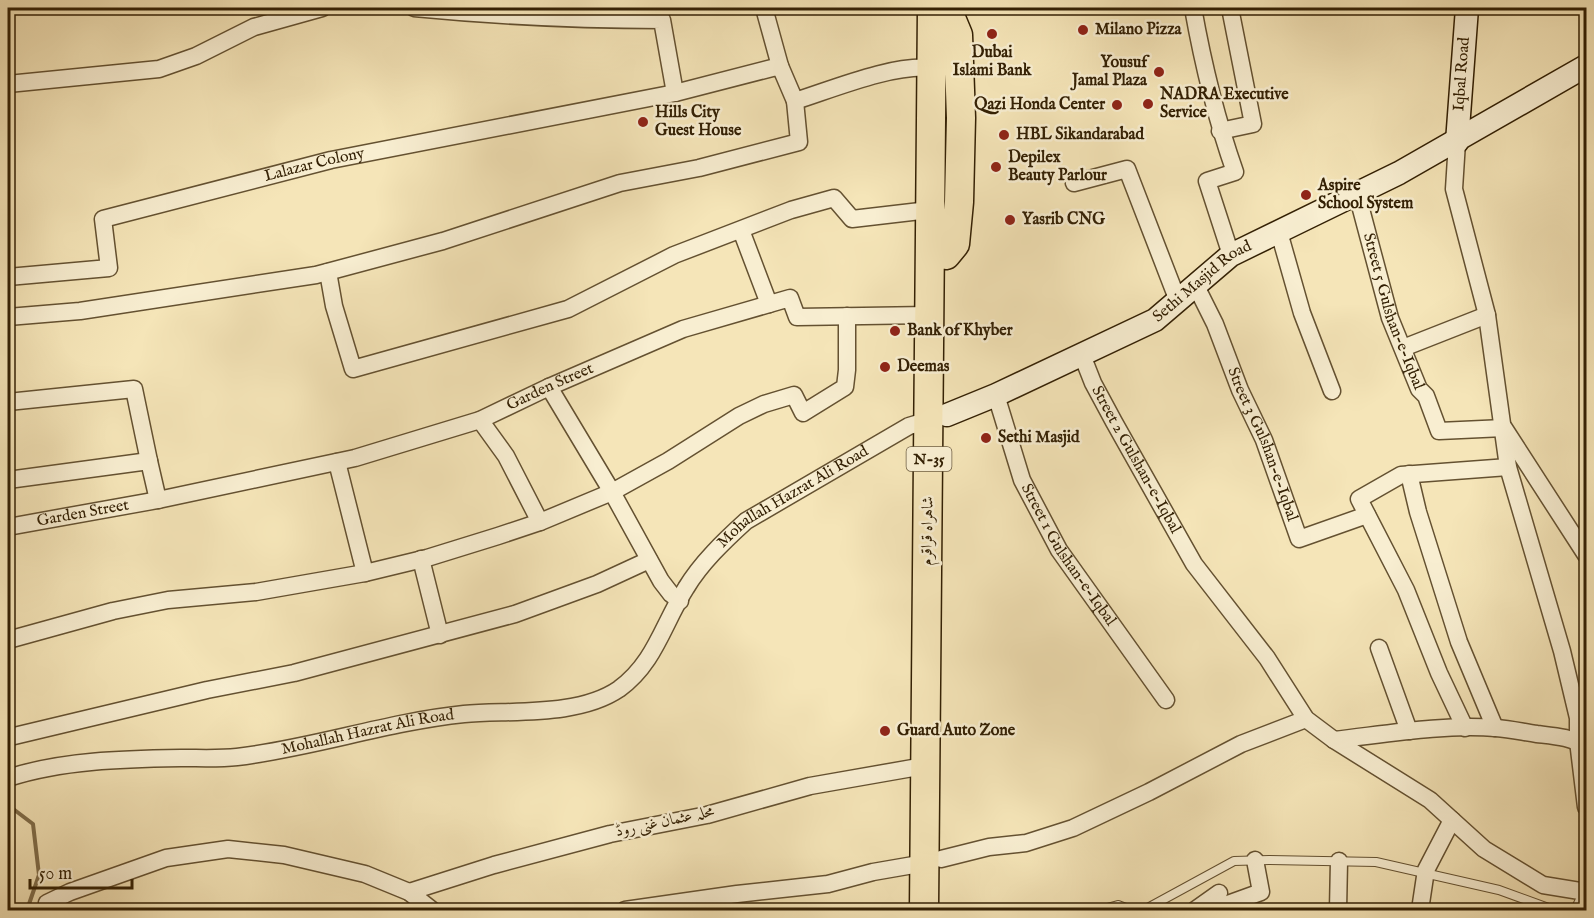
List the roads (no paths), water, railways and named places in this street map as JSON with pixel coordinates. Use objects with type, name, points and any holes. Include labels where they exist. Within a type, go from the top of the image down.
[{"type":"highway","name":"شاہراہ قراقرم","points":[[940,910],[924,766],[946,255],[931,68],[943,9]]},
{"type":"highway","name":"شاہراہ قراقرم","points":[[924,910],[933,861],[938,418],[929,315],[930,210],[938,140],[943,9]]},
{"type":"highway","points":[[943,9],[958,35],[961,134],[956,244],[946,255]]},
{"type":"street","points":[[8,84],[159,69],[196,56],[254,27],[321,8]]},
{"type":"street","points":[[414,8],[492,15],[662,20],[675,93]]},
{"type":"street","points":[[8,317],[80,311],[328,272],[443,241],[620,183],[699,168],[799,142],[795,101],[780,66],[764,8]]},
{"type":"street","points":[[1193,8],[1208,85],[1235,171],[1207,182],[1231,255]]},
{"type":"street","points":[[1221,131],[1253,124],[1230,8]]},
{"type":"street","name":"Iqbal Road","points":[[1456,142],[1467,8]]},
{"type":"street","name":"Lalazar Colony","points":[[8,277],[109,268],[103,219],[331,160],[675,93],[780,66]]},
{"type":"street","points":[[795,101],[897,69],[915,66],[931,68]]},
{"type":"street","name":"Sethi Masjid Road","points":[[938,418],[996,395],[1155,320],[1231,255],[1357,194],[1586,69]]},
{"type":"street","points":[[1456,142],[1454,189],[1487,315],[1508,467],[1562,651],[1578,718],[1587,807]]},
{"type":"street","points":[[1074,183],[1127,169],[1178,301]]},
{"type":"street","name":"Street 5 Gulshan-e-Iqbal","points":[[1357,194],[1390,318],[1419,389],[1426,396],[1439,431],[1504,428]]},
{"type":"street","points":[[328,272],[334,306],[353,369],[568,309],[674,255],[790,210],[834,198],[852,219],[930,210]]},
{"type":"street","points":[[741,230],[769,304]]},
{"type":"street","points":[[1279,232],[1302,314],[1332,391]]},
{"type":"street","name":"Street 3 Gulshan-e-Iqbal","points":[[1196,286],[1215,324],[1240,390],[1264,440],[1299,539],[1367,515]]},
{"type":"street","name":"Garden Street","points":[[8,527],[158,500],[337,462],[480,420],[549,387],[683,329],[790,298],[796,317],[929,315]]},
{"type":"street","points":[[1403,348],[1487,315]]},
{"type":"street","points":[[8,640],[113,611],[168,600],[256,592],[366,573],[422,560],[540,522],[612,492],[668,461],[739,416],[764,404],[794,395],[803,413],[845,387],[847,316]]},
{"type":"street","name":"Street 2 Gulshan-e-Iqbal","points":[[1082,355],[1093,383],[1194,564],[1267,658],[1306,719]]},
{"type":"street","points":[[549,387],[650,560],[671,594],[680,601]]},
{"type":"street","points":[[8,402],[134,389],[158,500]]},
{"type":"street","name":"Street 1 Gulshan-e-Iqbal","points":[[996,395],[1022,480],[1059,550],[1167,700]]},
{"type":"street","name":"Mohallah Hazrat Ali Road","points":[[8,778],[68,765],[236,757],[448,716],[514,713],[576,706],[616,691],[631,679],[655,650],[686,588],[711,556],[746,520],[909,426],[938,418]]},
{"type":"street","points":[[480,420],[506,456],[540,522]]},
{"type":"street","points":[[1504,428],[1587,555]]},
{"type":"street","points":[[8,480],[149,461]]},
{"type":"street","points":[[337,462],[366,573]]},
{"type":"street","points":[[1465,728],[1439,673],[1406,590],[1359,499],[1401,475],[1508,467]]},
{"type":"street","points":[[1409,474],[1418,512],[1459,642],[1496,728]]},
{"type":"street","points":[[422,560],[440,635]]},
{"type":"street","points":[[10,737],[207,690],[294,673],[440,635],[515,614],[597,584],[650,560]]},
{"type":"street","points":[[1379,648],[1409,731]]},
{"type":"street","points":[[625,910],[828,884],[990,847],[1026,843],[1073,828],[1241,744],[1306,719],[1334,740],[1430,800],[1484,849],[1543,885],[1585,892]]},
{"type":"street","points":[[1334,740],[1409,731],[1496,728],[1582,744]]},
{"type":"street","name":"محلہ عثمان غنی روڈ","points":[[409,892],[494,865],[610,834],[707,814],[810,786],[924,766]]},
{"type":"street","points":[[1420,910],[1426,874],[1452,820]]},
{"type":"street","points":[[47,903],[70,892],[166,858],[228,849],[284,855],[365,874],[409,892],[432,910]]},
{"type":"street","points":[[1227,910],[1225,905],[1261,892],[1255,860]]},
{"type":"street","points":[[1338,910],[1339,861]]},
{"type":"street","points":[[1195,910],[1219,893]]},
{"type":"lane","points":[[1144,910],[1233,861],[1255,860],[1376,862],[1499,890],[1554,910]]},
{"type":"lane","points":[[1575,910],[1585,892]]},
{"type":"lane","points":[[1100,910],[1118,905],[1131,910]]},
{"type":"waterway","points":[[8,805],[33,824],[39,875],[28,907],[21,910]]},
{"type":"place","name":"Milano Pizza","points":[[1083,30]]},
{"type":"place","name":"Dubai Islami Bank","points":[[992,34]]},
{"type":"place","name":"Yousuf Jamal Plaza","points":[[1159,72]]},
{"type":"place","name":"NADRA Executive Service","points":[[1148,104]]},
{"type":"place","name":"Qazi Honda Center","points":[[1117,105]]},
{"type":"place","name":"Hills City Guest House","points":[[643,122]]},
{"type":"place","name":"HBL Sikandarabad","points":[[1004,135]]},
{"type":"place","name":"Depilex Beauty Parlour","points":[[996,167]]},
{"type":"place","name":"Aspire School System","points":[[1306,195]]},
{"type":"place","name":"Yasrib CNG","points":[[1010,220]]},
{"type":"place","name":"Bank of Khyber","points":[[895,331]]},
{"type":"place","name":"Deemas","points":[[885,367]]},
{"type":"place","name":"Sethi Masjid","points":[[986,438]]},
{"type":"place","name":"Guard Auto Zone","points":[[885,731]]}]
